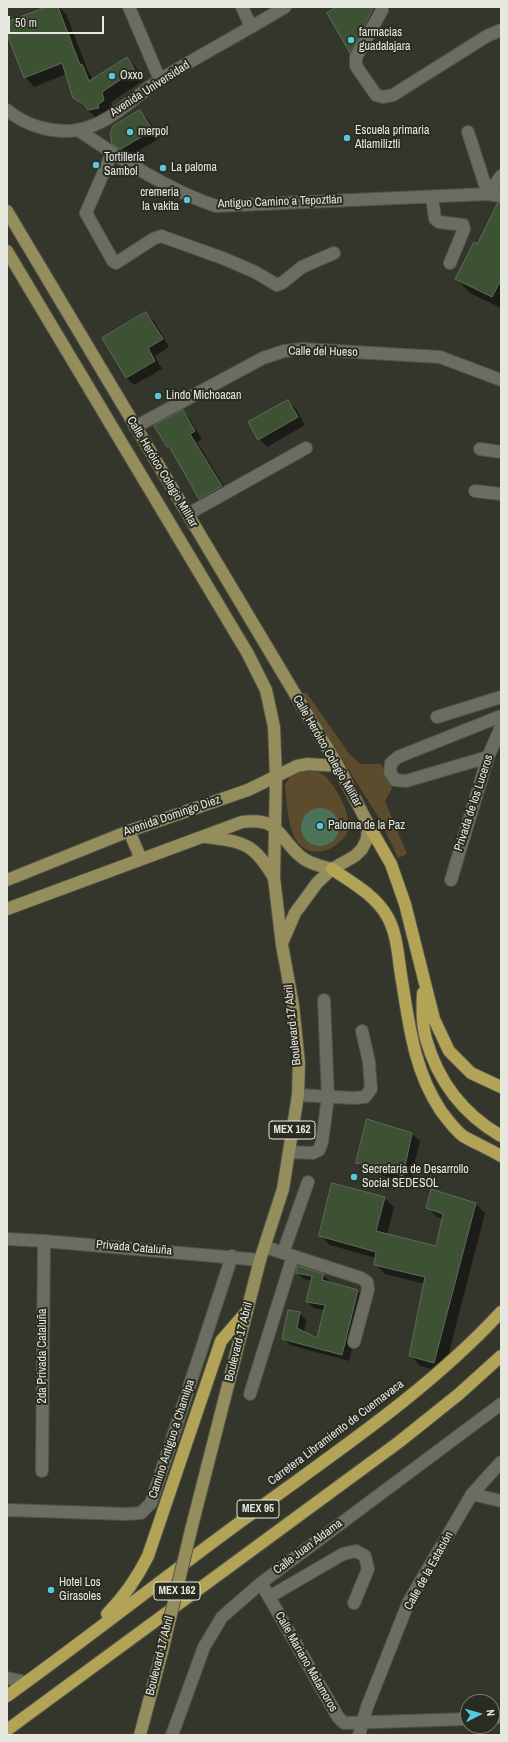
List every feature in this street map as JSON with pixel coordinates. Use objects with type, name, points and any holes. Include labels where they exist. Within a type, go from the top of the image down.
[{"type":"highway","points":[[368,824],[391,864],[405,904],[434,1019],[449,1051],[472,1073],[501,1087]]},
{"type":"highway","points":[[332,869],[370,896],[388,917],[395,938],[412,1043],[422,1074],[433,1099],[448,1120],[463,1135],[501,1156]]},
{"type":"highway","points":[[423,974],[422,1012],[425,1038],[435,1063],[449,1090],[466,1111],[486,1127],[501,1136]]},
{"type":"highway","points":[[80,1643],[96,1624],[126,1594],[136,1580],[148,1556],[221,1341],[247,1311]]},
{"type":"highway","name":"Carretera Libramiento de Cuernavaca","points":[[7,1696],[379,1420],[437,1374],[474,1341],[501,1312]]},
{"type":"highway","name":"MEX 95","points":[[7,1730],[399,1442],[459,1394],[501,1356]]},
{"type":"main road","name":"Calle Heróico Colegio Militar","points":[[7,211],[135,428],[338,766],[368,824]]},
{"type":"main road","name":"Calle Heróico Colegio Militar","points":[[7,251],[253,665],[266,690],[272,710],[276,752],[275,827]]},
{"type":"main road","name":"Avenida Domingo Diez","points":[[7,880],[130,831],[248,790],[297,766],[308,764],[338,766]]},
{"type":"main road","points":[[7,909],[242,822],[262,821],[275,827],[300,856],[313,864],[332,869]]},
{"type":"main road","points":[[282,945],[295,913],[317,883],[332,869],[355,856],[362,849],[367,839],[368,824]]},
{"type":"main road","name":"Boulevard 17 Abril","points":[[140,1735],[260,1260],[283,1189],[298,1095],[299,1063],[293,1004],[282,945],[274,878],[275,827]]},
{"type":"main road","points":[[130,831],[140,859]]},
{"type":"main road","points":[[204,837],[248,846],[261,857],[274,878]]},
{"type":"street","points":[[129,7],[160,80]]},
{"type":"street","points":[[242,7],[251,27]]},
{"type":"street","name":"Avenida Universidad","points":[[7,110],[16,118],[48,130],[78,130],[94,125],[114,114],[160,80],[286,7]]},
{"type":"street","points":[[382,7],[382,10],[356,57],[356,66],[376,95],[383,97],[393,95],[487,36],[501,30]]},
{"type":"street","name":"Antiguo Camino a Tepoztlán","points":[[78,130],[112,153],[192,198],[216,206],[488,194],[501,196]]},
{"type":"street","points":[[468,132],[488,194]]},
{"type":"street","points":[[112,153],[86,214],[113,261],[116,262],[153,239],[161,236],[225,259],[255,272],[277,285],[282,284],[302,267],[334,253]]},
{"type":"street","points":[[488,194],[501,176]]},
{"type":"street","points":[[432,197],[436,219],[439,222],[460,223],[464,228],[450,263]]},
{"type":"street","name":"Calle del Hueso","points":[[135,428],[263,358],[284,351],[303,350],[440,357],[501,380]]},
{"type":"street","points":[[188,514],[306,448]]},
{"type":"street","points":[[480,449],[501,452]]},
{"type":"street","points":[[475,491],[501,494]]},
{"type":"street","points":[[437,718],[501,697]]},
{"type":"street","points":[[488,757],[406,781],[395,780],[390,772],[391,762],[398,757],[501,716]]},
{"type":"street","name":"Privada de los Luceros","points":[[450,880],[488,757],[501,727]]},
{"type":"street","points":[[289,1152],[313,1152],[319,1150],[322,1142],[328,1097],[324,1000]]},
{"type":"street","points":[[298,1095],[354,1098],[365,1096],[370,1089],[369,1062],[362,1031]]},
{"type":"street","points":[[250,1394],[308,1182]]},
{"type":"street","name":"Privada Cataluña","points":[[7,1239],[232,1256],[260,1260]]},
{"type":"street","name":"2da Privada Cataluña","points":[[42,1471],[44,1241]]},
{"type":"street","points":[[265,1247],[361,1278],[367,1282],[368,1290],[354,1342]]},
{"type":"street","name":"Camino Antiguo a Chamilpa","points":[[7,1510],[141,1514],[151,1503],[232,1256]]},
{"type":"street","name":"Calle Juan Aldama","points":[[172,1735],[204,1647],[222,1617],[261,1583],[501,1404]]},
{"type":"street","name":"Calle de la Estación","points":[[359,1735],[367,1707],[409,1601],[472,1494],[501,1462]]},
{"type":"street","points":[[472,1494],[501,1501]]},
{"type":"street","points":[[269,1597],[343,1554],[356,1551],[365,1556],[368,1569],[354,1603]]},
{"type":"street","name":"Calle Mariano Matamoros","points":[[261,1583],[338,1717],[344,1724],[363,1722]]},
{"type":"street","points":[[7,1678],[26,1682]]},
{"type":"street","points":[[363,1722],[460,1718]]},
{"type":"shaded area","points":[[306,692],[350,755],[361,764],[381,764],[392,788],[385,801],[407,854],[398,858],[379,818],[301,694]]},
{"type":"shaded area","points":[[305,768],[315,770],[325,776],[339,794],[348,819],[349,827],[345,836],[333,847],[323,851],[311,851],[302,847],[296,839],[289,818],[285,785],[291,775]]},
{"type":"shaded area","name":"Paloma de la Paz","points":[[316,808],[324,808],[336,817],[339,827],[336,837],[330,843],[324,846],[316,846],[304,837],[301,831],[301,823],[310,811]]},
{"type":"building","points":[[47,7],[58,7],[80,65],[82,64],[89,81],[127,57],[135,70],[102,92],[104,100],[98,105],[99,108],[88,110],[83,104],[73,98],[62,63],[24,78],[7,34],[7,22]]},
{"type":"building","name":"farmacias guadalajara","points":[[337,7],[374,7],[350,53],[327,13]]},
{"type":"building","name":"merpol","points":[[140,110],[153,130],[121,149],[112,144],[110,134],[113,126]]},
{"type":"building","points":[[498,203],[501,203],[501,280],[492,297],[455,279],[474,242],[477,244]]},
{"type":"building","points":[[146,312],[163,339],[148,348],[155,361],[126,378],[102,338]]},
{"type":"building","points":[[288,400],[298,417],[258,440],[248,422]]},
{"type":"building","points":[[183,410],[195,431],[190,434],[222,486],[199,499],[169,446],[167,447],[154,426]]},
{"type":"building","points":[[367,1119],[412,1133],[403,1176],[356,1163]]},
{"type":"building","points":[[332,1183],[385,1197],[376,1231],[436,1246],[443,1214],[426,1208],[431,1189],[476,1203],[434,1363],[409,1356],[425,1277],[374,1265],[376,1252],[319,1236]]},
{"type":"building","points":[[298,1266],[324,1274],[322,1280],[358,1290],[342,1355],[282,1339],[288,1310],[300,1312],[297,1328],[317,1338],[325,1305],[306,1302],[312,1276],[296,1273]]},
{"type":"place","name":"farmacias guadalajara","points":[[351,40]]},
{"type":"place","name":"Oxxo","points":[[112,76]]},
{"type":"place","name":"merpol","points":[[130,132]]},
{"type":"place","name":"Escuela primaria Atlamiliztli","points":[[347,138]]},
{"type":"place","name":"Tortillería Sambol","points":[[96,165]]},
{"type":"place","name":"La paloma","points":[[163,168]]},
{"type":"place","name":"cremeria la vakita","points":[[187,200]]},
{"type":"place","name":"Lindo Michoacan","points":[[158,396]]},
{"type":"place","name":"Paloma de la Paz","points":[[320,826]]},
{"type":"place","name":"Secretaría de Desarrollo Social SEDESOL","points":[[354,1177]]},
{"type":"place","name":"Hotel Los Girasoles","points":[[51,1590]]}]
